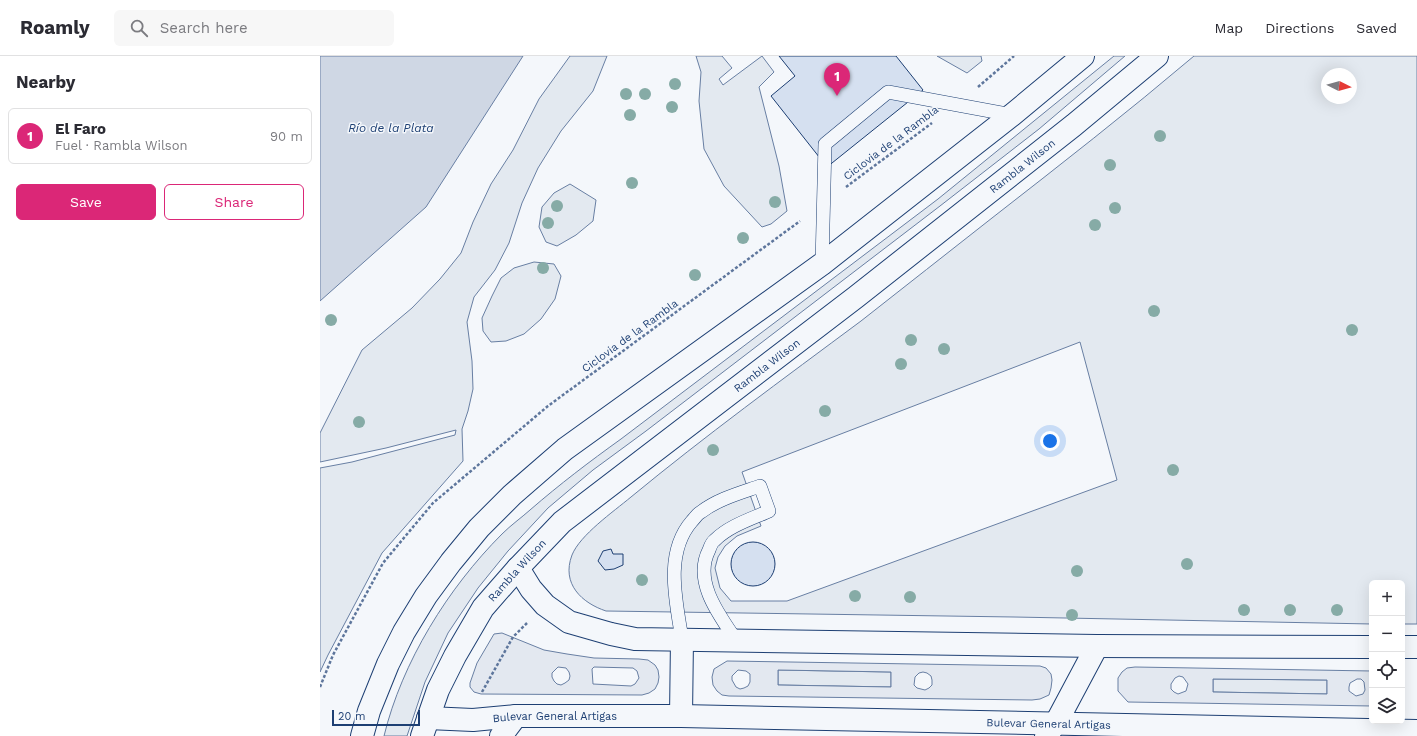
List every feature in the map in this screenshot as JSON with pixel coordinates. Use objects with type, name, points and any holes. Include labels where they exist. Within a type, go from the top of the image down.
[{"type":"main road","points":[[362,736],[369,711],[395,651],[404,632],[426,596],[479,528],[512,495],[565,449],[822,264],[1012,115],[1083,56]]},
{"type":"main road","name":"Rambla Wilson","points":[[425,727],[438,690],[455,656],[483,608],[518,568],[562,522],[874,282],[1074,124],[1157,56]]},
{"type":"main road","points":[[518,568],[531,589],[545,605],[569,622],[635,639],[1097,646],[1369,647]]},
{"type":"main road","points":[[681,716],[682,640]]},
{"type":"main road","points":[[1051,730],[1097,646]]},
{"type":"main road","points":[[1405,647],[1417,647]]},
{"type":"main road","points":[[501,736],[516,716]]},
{"type":"main road","name":"Bulevar General Artigas","points":[[425,727],[472,720],[516,716],[681,716],[1051,730],[1417,731]]},
{"type":"lane","points":[[822,264],[825,144],[888,92],[1012,115]]},
{"type":"lane","points":[[682,640],[675,596],[674,573],[676,551],[684,530],[700,512],[725,498],[760,486],[769,511],[737,525],[714,540],[706,555],[704,575],[709,596],[736,640]]},
{"type":"path","name":"Ciclovia de la Rambla","points":[[320,687],[333,655],[383,563],[433,503],[548,406],[824,204],[990,78],[1014,56]]},
{"type":"path","points":[[472,720],[481,694],[513,638],[545,605]]},
{"type":"shaded area","points":[[570,56],[607,56],[593,91],[561,131],[538,168],[522,203],[509,243],[495,270],[474,297],[467,322],[472,361],[473,389],[462,429],[463,461],[382,553],[320,672],[320,468],[352,462],[455,435],[456,430],[386,448],[320,462],[320,433],[362,350],[412,308],[440,279],[461,253],[473,222],[491,184],[513,150],[539,99]]},
{"type":"shaded area","points":[[696,56],[722,56],[732,68],[719,79],[723,85],[762,56],[774,72],[759,87],[779,166],[787,211],[771,224],[762,227],[724,186],[704,149],[699,101],[701,72]]},
{"type":"shaded area","points":[[937,56],[981,56],[982,61],[967,73]]},
{"type":"shaded area","points":[[1114,56],[1125,56],[1039,129],[646,431],[593,470],[548,508],[508,551],[478,588],[448,633],[425,682],[407,736],[384,736],[402,681],[430,628],[463,578],[505,531],[575,473],[938,199]]},
{"type":"shaded area","points":[[1194,56],[1417,56],[1417,624],[1405,624],[1405,580],[1369,580],[1369,624],[606,611],[589,603],[576,591],[569,575],[569,565],[572,555],[576,547],[598,524],[659,474],[773,386],[861,321],[1094,138]],"holes":[[[1080,342],[1117,480],[787,601],[731,601],[720,588],[715,568],[718,557],[725,546],[737,536],[761,526],[742,472]]]},
{"type":"shaded area","points":[[570,184],[596,200],[593,221],[576,235],[557,246],[546,242],[539,227],[542,207],[554,193]]},
{"type":"shaded area","points":[[534,262],[554,264],[561,276],[555,299],[541,319],[524,334],[506,341],[491,342],[483,331],[482,318],[501,278],[514,268]]},
{"type":"shaded area","points":[[502,633],[544,650],[567,654],[594,658],[648,660],[655,665],[658,670],[658,683],[655,689],[642,695],[481,694],[474,692],[470,687],[470,683],[477,663],[494,634]],"holes":[[[558,667],[566,668],[570,676],[569,680],[561,685],[557,684],[552,677],[552,673]],[[594,667],[633,668],[637,671],[639,678],[635,684],[631,686],[593,684],[592,669]]]},
{"type":"shaded area","points":[[727,661],[1040,666],[1046,668],[1051,674],[1052,680],[1049,695],[1040,699],[1032,700],[729,696],[722,695],[713,685],[712,677],[714,669]],"holes":[[[738,670],[746,671],[750,674],[750,682],[748,686],[740,689],[736,687],[732,680],[732,676]],[[778,670],[891,672],[891,687],[778,685]],[[923,672],[931,676],[932,685],[929,688],[925,690],[917,688],[914,685],[915,677],[919,673]]]},
{"type":"shaded area","points":[[1135,667],[1369,671],[1369,706],[1128,702],[1118,691],[1118,678],[1127,668]],"holes":[[[1179,676],[1183,677],[1188,684],[1186,691],[1178,694],[1171,689],[1171,684],[1175,678]],[[1213,679],[1327,680],[1327,694],[1213,692]],[[1357,679],[1361,679],[1364,682],[1365,690],[1363,694],[1356,696],[1349,691],[1349,687],[1350,683]]]},
{"type":"shaded area","points":[[778,670],[891,672],[891,687],[778,685]]},
{"type":"shaded area","points":[[1213,679],[1327,680],[1327,694],[1213,692]]},
{"type":"water","name":"Río de la Plata","points":[[320,56],[523,56],[426,207],[320,301]]},
{"type":"building","points":[[779,56],[896,56],[923,90],[827,167],[771,96],[795,76]]},
{"type":"building","points":[[753,542],[765,546],[771,552],[775,564],[771,576],[765,582],[753,586],[741,582],[735,576],[731,564],[735,552],[741,546]]},
{"type":"building","points":[[611,549],[613,554],[623,554],[623,565],[614,569],[605,570],[598,561],[603,551]]},
{"type":"place","name":"El Faro","points":[[837,96]]}]
